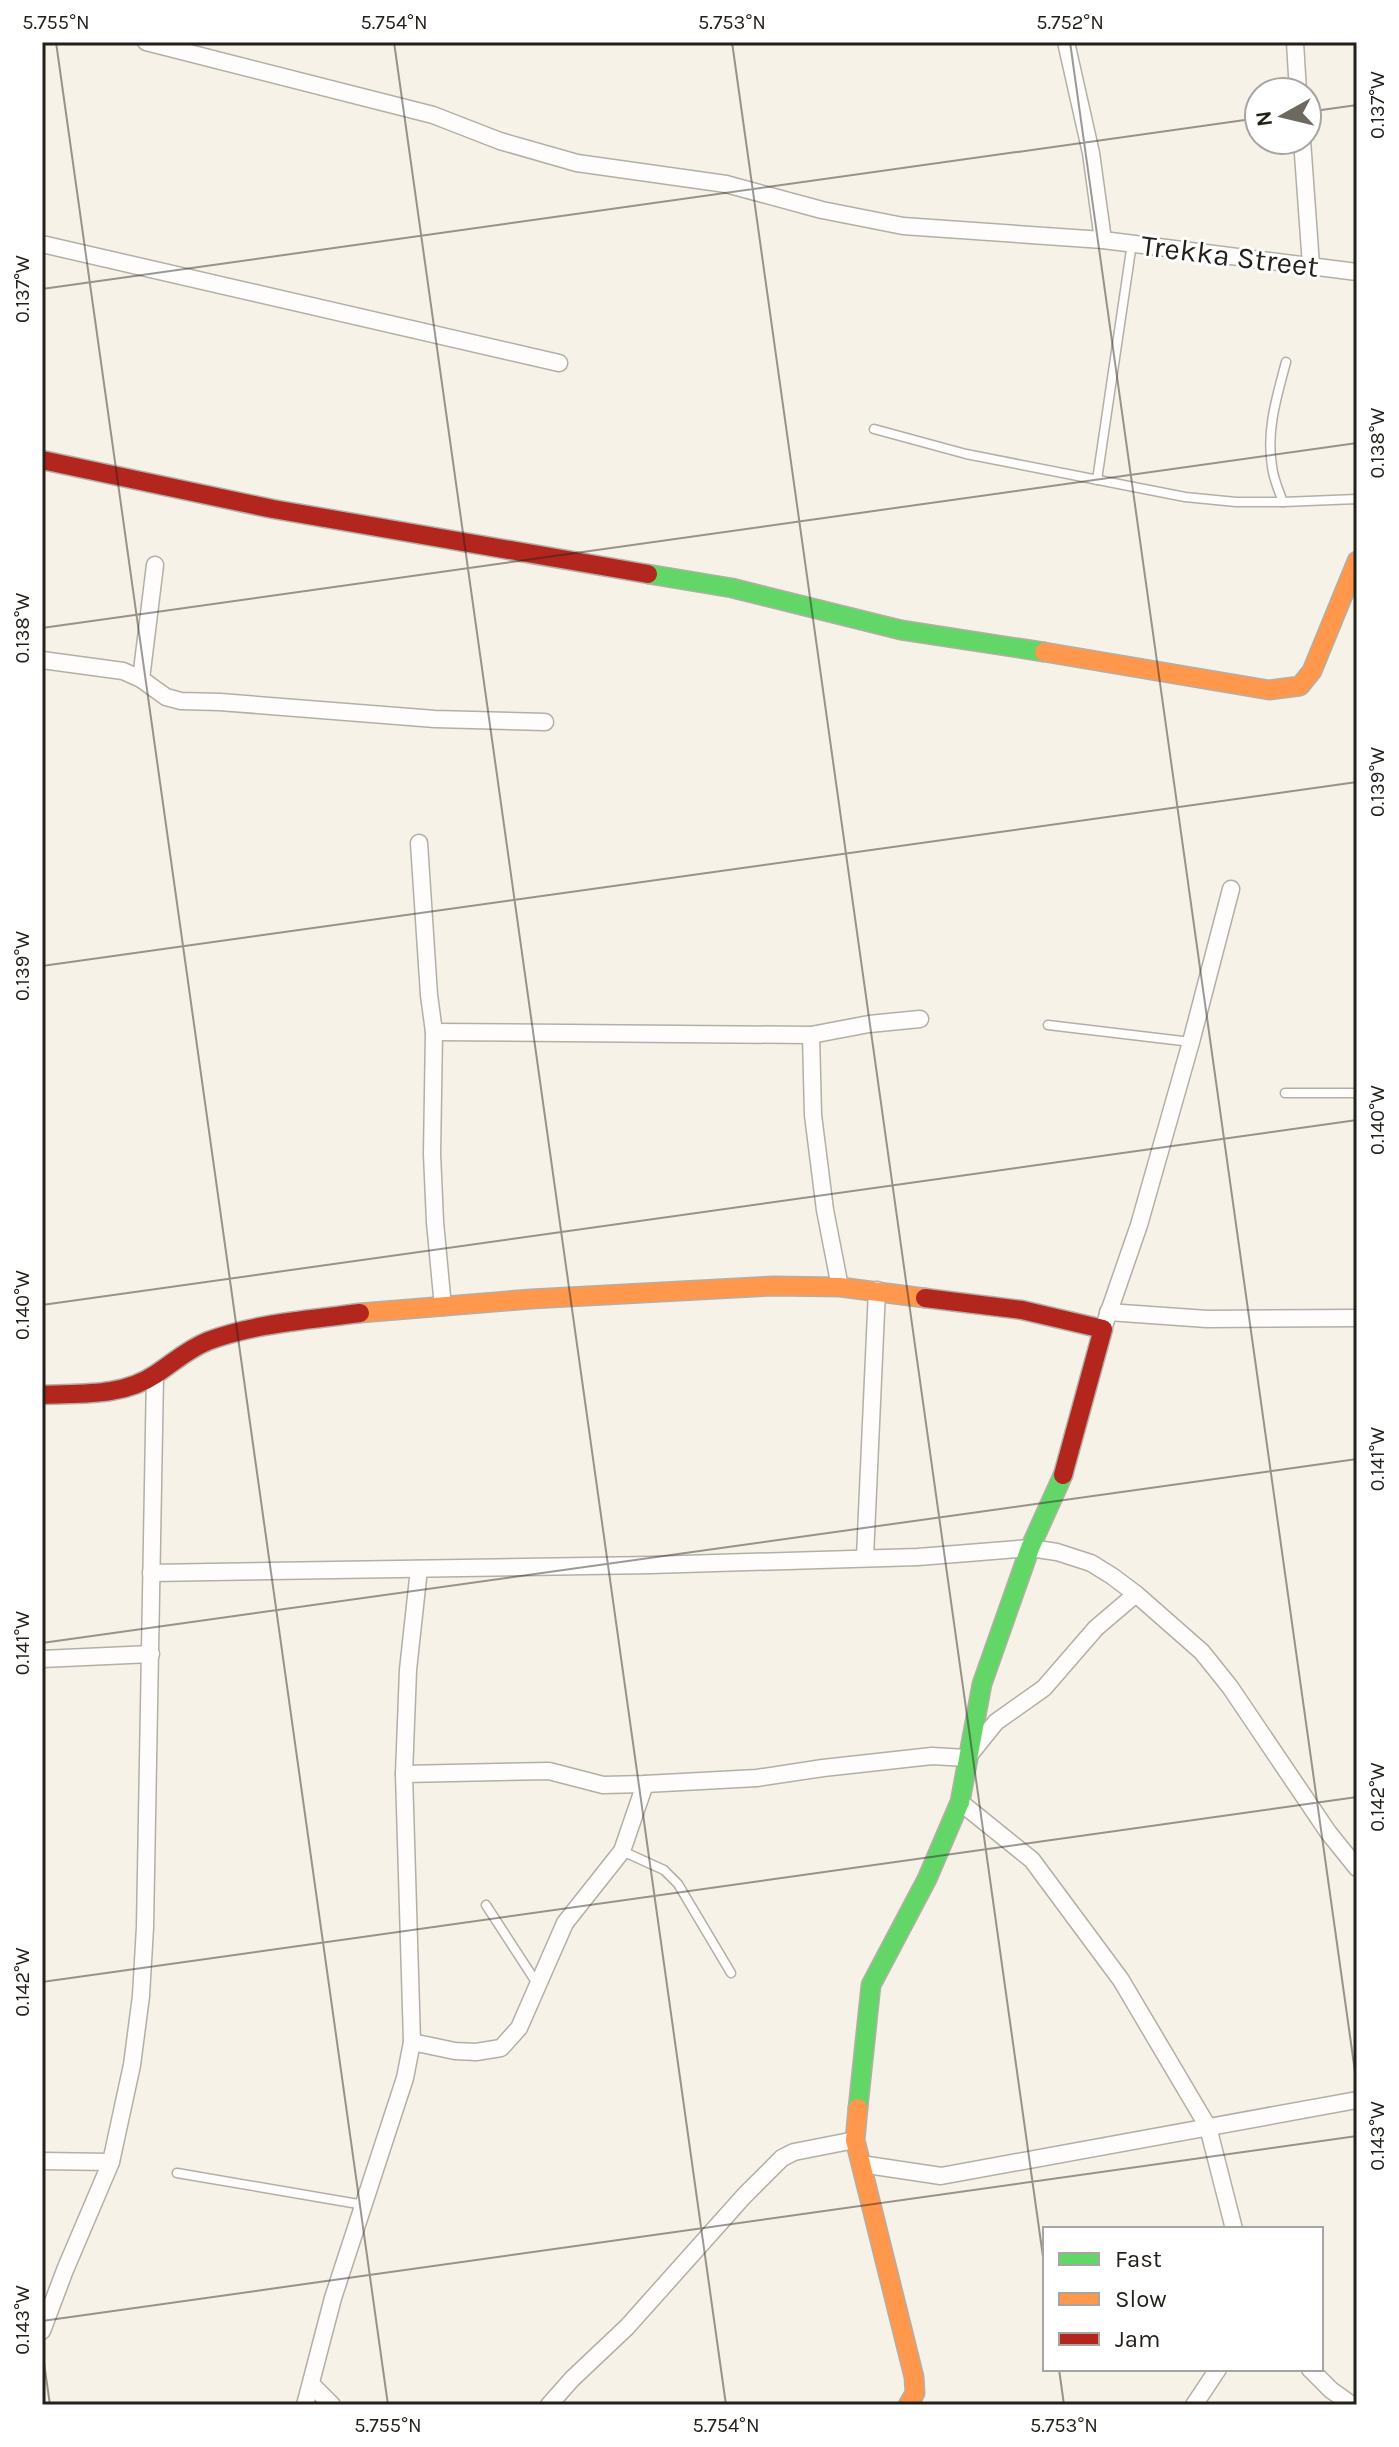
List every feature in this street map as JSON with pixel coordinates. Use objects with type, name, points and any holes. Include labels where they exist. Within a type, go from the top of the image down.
[{"type":"street","name":"Trekka Street","points":[[146,42],[433,115],[500,141],[577,163],[726,184],[822,210],[903,226],[1103,240],[1357,272]]},
{"type":"street","points":[[1066,42],[1091,153],[1103,240]]},
{"type":"street","points":[[1295,42],[1297,76]]},
{"type":"street","points":[[1303,156],[1311,265]]},
{"type":"street","points":[[42,244],[559,363]]},
{"type":"street","points":[[42,460],[273,509],[732,588],[901,630],[1269,690],[1300,686],[1312,671],[1357,561]]},
{"type":"street","points":[[141,679],[155,565]]},
{"type":"street","points":[[42,660],[123,671],[141,679],[166,697],[181,701],[435,719],[545,722]]},
{"type":"street","points":[[419,843],[434,1032],[432,1167],[443,1307]]},
{"type":"street","points":[[908,2405],[915,2393],[914,2377],[855,2140],[871,1985],[927,1879],[960,1802],[982,1684],[1030,1548],[1066,1468],[1105,1320],[1139,1225],[1231,889]]},
{"type":"street","points":[[434,1032],[811,1035],[869,1024],[920,1019]]},
{"type":"street","points":[[811,1035],[813,1115],[825,1210],[840,1287]]},
{"type":"street","points":[[42,1395],[121,1391],[155,1375],[181,1354],[208,1341],[257,1327],[361,1313],[680,1290],[840,1287],[1105,1320],[1357,1318]]},
{"type":"street","points":[[865,1557],[877,1290]]},
{"type":"street","points":[[42,2331],[111,2162],[132,2065],[141,1996],[145,1927],[155,1375]]},
{"type":"street","points":[[151,1573],[651,1565],[918,1557],[1030,1548],[1057,1552],[1091,1563],[1136,1594],[1202,1652],[1230,1687],[1328,1832],[1357,1868]]},
{"type":"street","points":[[305,2405],[333,2298],[405,2078],[412,2042],[404,1774],[408,1670],[419,1569]]},
{"type":"street","points":[[967,1758],[996,1722],[1044,1688],[1096,1628],[1136,1594]]},
{"type":"street","points":[[42,1659],[151,1654]]},
{"type":"street","points":[[404,1774],[549,1771],[603,1785],[645,1784],[757,1778],[932,1756],[967,1758]]},
{"type":"street","points":[[412,2042],[455,2051],[501,2048],[519,2028],[565,1923],[622,1851],[645,1784]]},
{"type":"street","points":[[960,1802],[1032,1860],[1121,1980],[1208,2127],[1233,2227]]},
{"type":"street","points":[[1328,1832],[1357,1845]]},
{"type":"street","points":[[861,2164],[941,2176],[1357,2100]]},
{"type":"street","points":[[549,2405],[627,2327],[782,2158],[794,2152],[855,2140]]},
{"type":"street","points":[[42,2161],[111,2162]]},
{"type":"street","points":[[1194,2405],[1217,2371]]},
{"type":"street","points":[[1312,2371],[1352,2405]]},
{"type":"street","points":[[312,2385],[332,2405]]},
{"type":"lane","points":[[1097,480],[1132,243]]},
{"type":"lane","points":[[1283,502],[1272,469],[1270,439],[1273,412],[1286,362]]},
{"type":"lane","points":[[874,429],[966,454],[1185,497],[1236,502],[1357,499]]},
{"type":"lane","points":[[1048,1025],[1191,1042]]},
{"type":"lane","points":[[1285,1093],[1357,1093]]},
{"type":"lane","points":[[622,1851],[664,1870],[678,1884],[731,1973]]},
{"type":"lane","points":[[486,1905],[539,1986]]},
{"type":"lane","points":[[177,2173],[365,2205]]},
{"type":"traffic: fast","points":[[648,574],[732,588],[901,630],[1044,652]]},
{"type":"traffic: fast","points":[[858,2108],[871,1985],[927,1879],[960,1802],[982,1684],[1030,1548],[1063,1475]]},
{"type":"traffic: slow","points":[[1044,652],[1269,690],[1300,686],[1312,671],[1357,561]]},
{"type":"traffic: slow","points":[[360,1313],[531,1299],[773,1286],[840,1287],[925,1298]]},
{"type":"traffic: slow","points":[[858,2108],[855,2140],[914,2377],[915,2393],[908,2405]]},
{"type":"traffic: jam","points":[[42,460],[273,509],[648,574]]},
{"type":"traffic: jam","points":[[925,1298],[1022,1310],[1103,1329],[1063,1475]]},
{"type":"traffic: jam","points":[[42,1395],[101,1392],[129,1387],[156,1374],[194,1348],[226,1335],[283,1323],[360,1313]]}]
